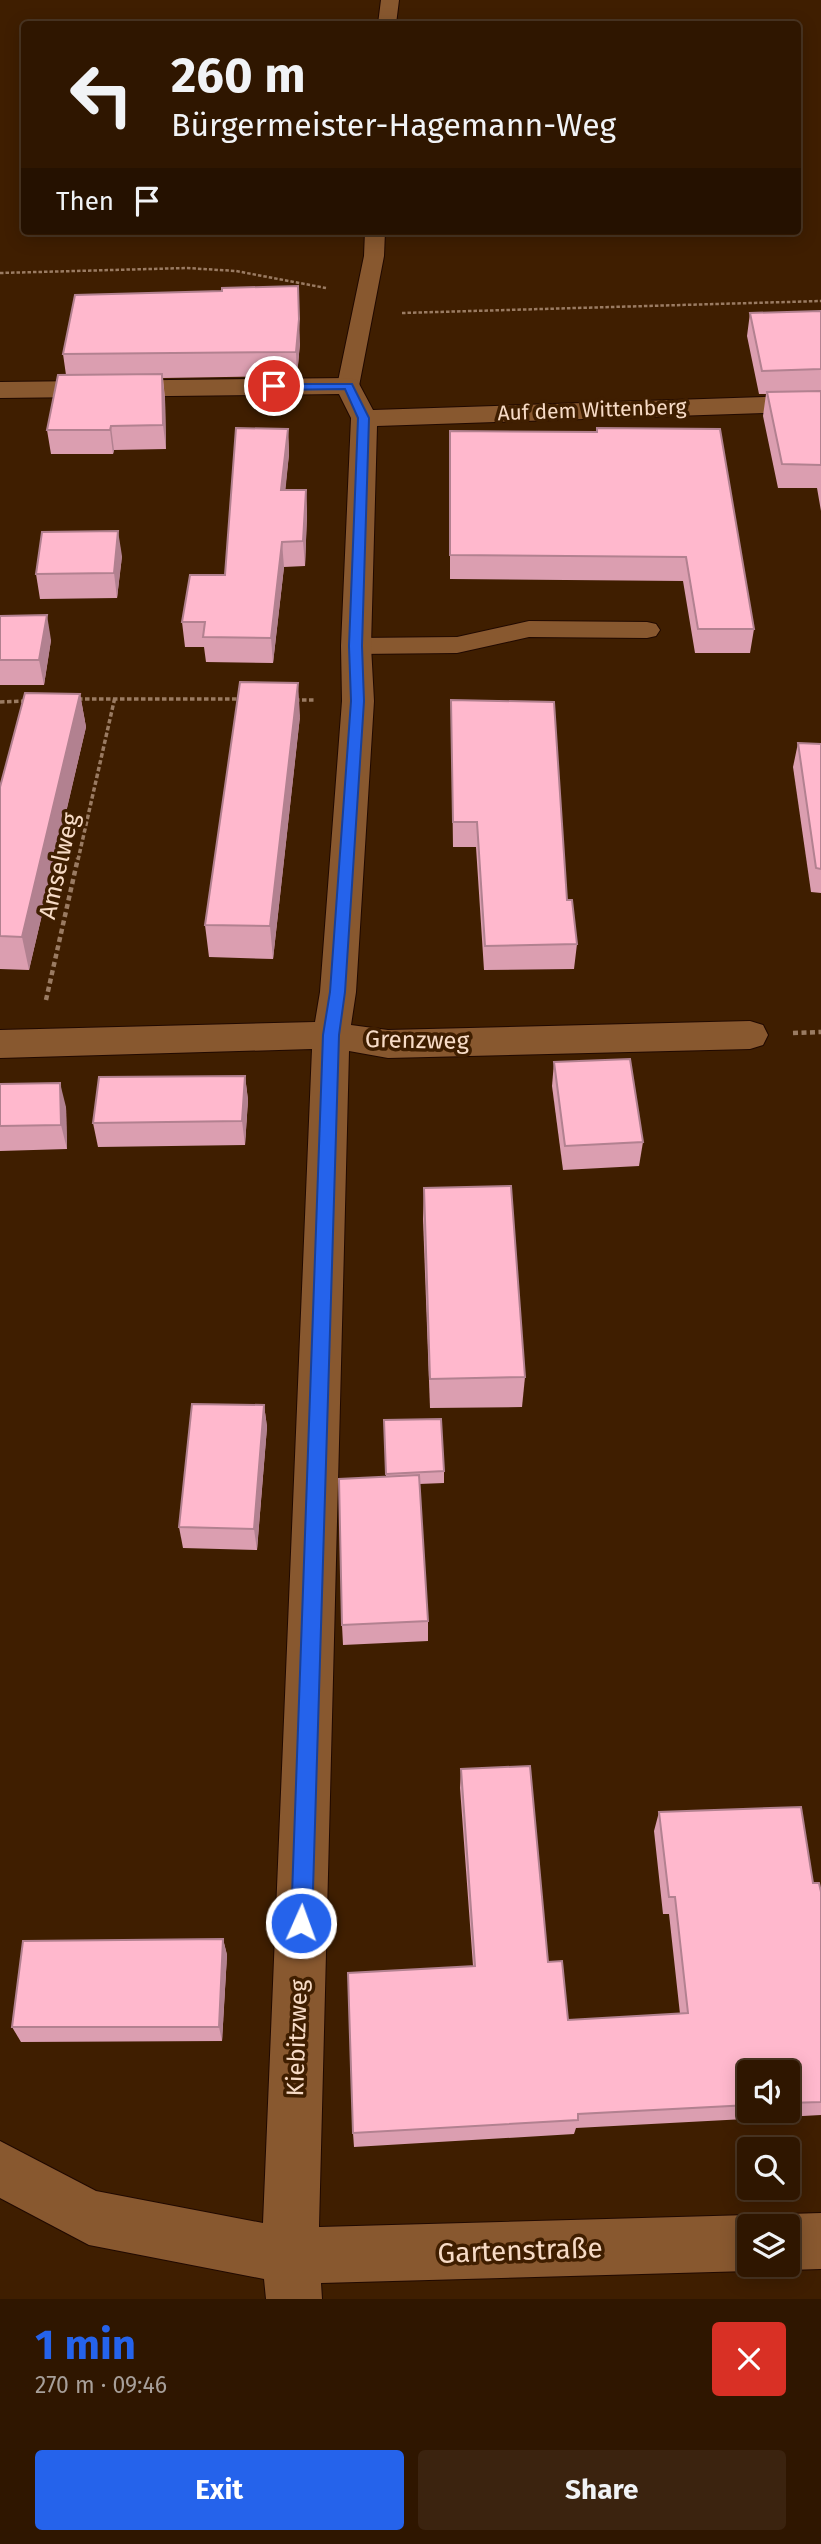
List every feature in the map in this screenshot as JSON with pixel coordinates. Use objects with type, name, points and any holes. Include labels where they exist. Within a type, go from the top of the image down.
[{"type":"street","points":[[0,390],[348,386]]},
{"type":"street","name":"Kiebitzweg","points":[[292,2277],[331,1035],[338,992],[358,701],[356,646],[363,418],[348,386]]},
{"type":"street","name":"Auf dem Wittenberg","points":[[363,418],[821,403]]},
{"type":"street","name":"Grenzweg","points":[[0,1044],[331,1035],[388,1044],[750,1035]]},
{"type":"street","name":"Gartenstraße","points":[[0,2168],[89,2217],[292,2277],[737,2244]]},
{"type":"street","points":[[800,2242],[821,2241]]},
{"type":"lane","points":[[387,21],[390,0]]},
{"type":"lane","points":[[348,386],[374,256],[375,235]]},
{"type":"lane","points":[[356,646],[457,645],[529,629],[647,630]]},
{"type":"path","points":[[0,272],[187,268],[224,270],[363,305],[821,301]]},
{"type":"path","name":"Amselweg","points":[[37,1042],[115,697]]},
{"type":"path","points":[[77,699],[250,699]]},
{"type":"path","points":[[0,702],[38,700]]},
{"type":"path","points":[[290,700],[358,701]]},
{"type":"building","points":[[298,286],[296,352],[63,354],[75,295]]},
{"type":"building","points":[[821,311],[821,369],[762,371],[750,313]]},
{"type":"building","points":[[162,374],[163,425],[111,426],[110,430],[47,430],[58,375]]},
{"type":"building","points":[[821,391],[821,465],[782,464],[767,392]]},
{"type":"building","points":[[236,428],[288,429],[281,490],[306,490],[303,541],[282,542],[271,638],[203,637],[205,622],[182,622],[190,575],[225,575]]},
{"type":"building","points":[[597,428],[720,429],[754,629],[698,629],[686,557],[450,555],[450,431],[597,432]]},
{"type":"building","points":[[118,531],[114,573],[36,574],[42,532]]},
{"type":"building","points":[[47,615],[39,660],[0,660],[0,616]]},
{"type":"building","points":[[240,682],[298,683],[270,926],[205,925]]},
{"type":"building","points":[[25,693],[80,694],[22,937],[0,936],[0,787]]},
{"type":"building","points":[[451,700],[554,702],[567,900],[572,900],[577,944],[485,946],[477,822],[453,822]]},
{"type":"building","points":[[798,743],[821,744],[821,869],[816,868]]},
{"type":"building","points":[[630,1059],[643,1142],[565,1146],[554,1062]]},
{"type":"building","points":[[245,1076],[242,1121],[93,1123],[99,1077]]},
{"type":"building","points":[[60,1083],[61,1125],[0,1126],[0,1084]]},
{"type":"building","points":[[511,1186],[525,1377],[430,1379],[424,1188]]},
{"type":"building","points":[[192,1404],[264,1405],[254,1529],[179,1527]]},
{"type":"building","points":[[441,1419],[444,1471],[386,1474],[384,1420]]},
{"type":"building","points":[[419,1475],[428,1621],[342,1625],[339,1479]]},
{"type":"building","points":[[530,1766],[548,1962],[562,1961],[568,2020],[688,2013],[675,1897],[669,1897],[659,1812],[801,1807],[813,1883],[819,1883],[821,1892],[821,2102],[800,2103],[800,2060],[737,2060],[737,2106],[578,2114],[578,2120],[353,2133],[348,1973],[475,1966],[461,1769]]},
{"type":"building","points":[[223,1939],[219,2027],[12,2027],[23,1941]]},
{"type":"route","points":[[274,386],[348,386],[363,418],[356,646],[358,701],[338,992],[331,1035],[301,1923]]}]
